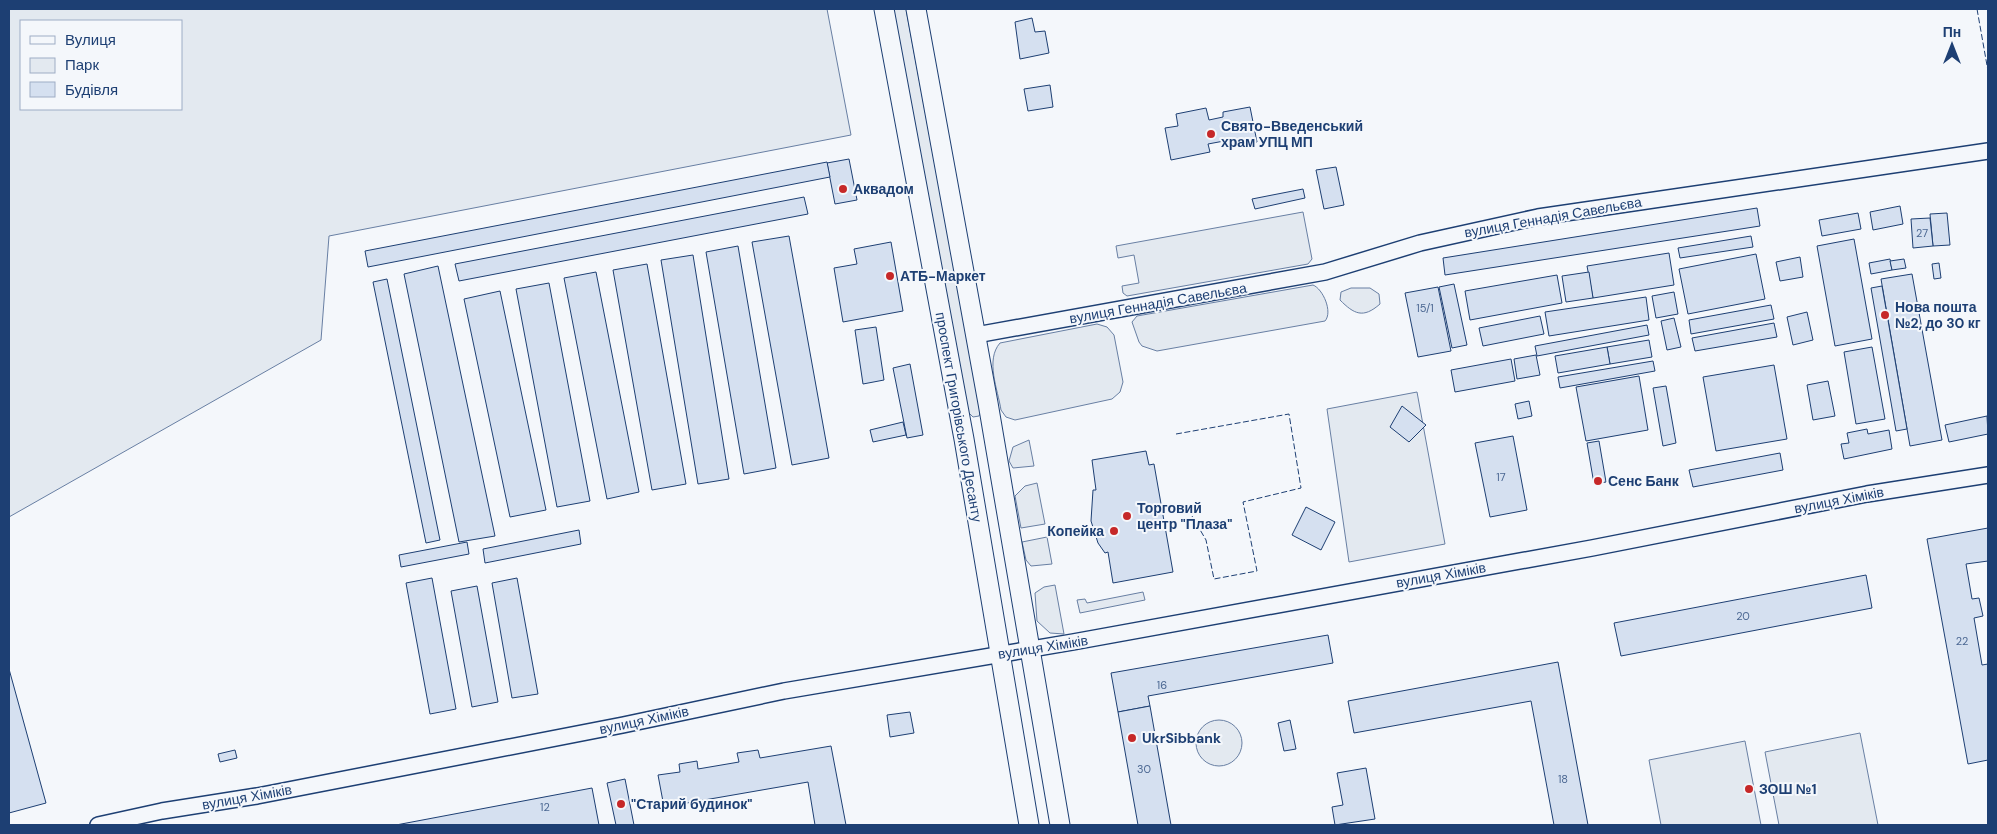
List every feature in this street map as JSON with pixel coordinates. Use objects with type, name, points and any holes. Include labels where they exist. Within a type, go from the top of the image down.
[{"type":"street","name":"проспект Григорівського Десанту","points":[[884,9],[964,439],[1029,825]]},
{"type":"street","points":[[916,9],[976,336],[1060,825]]},
{"type":"street","name":"вулиця Геннадія Савельєва","points":[[976,336],[1325,272],[1420,243],[1538,217],[1988,151]]},
{"type":"street","name":"вулиця Хіміків","points":[[98,825],[162,811],[257,796],[622,725],[784,691],[1585,549],[1866,494],[1988,474]]},
{"type":"green space","points":[[9,9],[827,9],[851,135],[329,236],[321,340],[9,517]]},
{"type":"green space","points":[[893,9],[906,9],[981,411],[979,416],[973,417],[967,411]]},
{"type":"green space","points":[[1303,212],[1312,259],[1308,264],[1127,296],[1123,293],[1122,286],[1139,283],[1134,255],[1118,258],[1116,246]]},
{"type":"green space","points":[[1313,285],[1317,287],[1326,301],[1328,312],[1325,321],[1157,351],[1142,346],[1132,322],[1137,316]]},
{"type":"green space","points":[[1351,288],[1370,288],[1379,294],[1380,304],[1369,312],[1364,313],[1350,309],[1340,300],[1341,292]]},
{"type":"green space","points":[[1097,324],[1107,327],[1114,335],[1123,382],[1120,392],[1112,399],[1015,420],[1006,417],[1001,410],[993,366],[993,358],[1000,343]]},
{"type":"green space","points":[[1417,392],[1445,544],[1349,562],[1327,409]]},
{"type":"green space","points":[[1029,440],[1034,466],[1013,468],[1009,461],[1013,447]]},
{"type":"green space","points":[[1037,483],[1045,524],[1021,528],[1015,496],[1025,486]]},
{"type":"green space","points":[[1047,537],[1052,564],[1031,566],[1026,560],[1022,542]]},
{"type":"green space","points":[[1055,585],[1064,634],[1050,633],[1037,621],[1035,593],[1044,587]]},
{"type":"green space","points":[[1143,592],[1145,600],[1080,613],[1077,600],[1085,599],[1087,603]]},
{"type":"green space","points":[[1219,720],[1232,724],[1238,730],[1242,743],[1238,756],[1232,762],[1219,766],[1206,762],[1200,756],[1196,743],[1200,730],[1206,724]]},
{"type":"green space","points":[[1860,733],[1878,825],[1779,825],[1765,752]]},
{"type":"green space","points":[[1745,741],[1761,825],[1661,825],[1649,760]]},
{"type":"building","points":[[1032,18],[1035,32],[1045,31],[1049,53],[1020,59],[1015,22]]},
{"type":"building","points":[[1050,85],[1053,107],[1028,111],[1024,89]]},
{"type":"building","name":"Свято-Введенський храм УПЦ МП","points":[[1250,107],[1257,142],[1226,148],[1224,141],[1208,144],[1210,152],[1171,160],[1165,128],[1178,126],[1176,114],[1206,108],[1209,120],[1223,117],[1223,112]]},
{"type":"building","name":"Аквадом","points":[[849,159],[857,200],[835,204],[827,163]]},
{"type":"building","points":[[827,162],[830,177],[368,267],[365,251]]},
{"type":"building","points":[[1336,167],[1344,205],[1324,209],[1316,170]]},
{"type":"building","points":[[1303,189],[1305,198],[1255,209],[1252,199]]},
{"type":"building","points":[[804,197],[808,214],[459,281],[455,264]]},
{"type":"building","points":[[1900,206],[1903,224],[1873,230],[1870,212]]},
{"type":"building","points":[[1757,208],[1760,226],[1445,275],[1443,258]]},
{"type":"building","points":[[1858,213],[1861,229],[1822,236],[1819,220]]},
{"type":"building","points":[[1947,213],[1950,245],[1933,246],[1930,214]]},
{"type":"building","points":[[1930,218],[1933,246],[1913,248],[1911,219]]},
{"type":"building","points":[[789,236],[829,458],[792,465],[752,242]]},
{"type":"building","points":[[1751,236],[1753,247],[1680,258],[1678,248]]},
{"type":"building","points":[[1854,239],[1872,339],[1835,346],[1817,246]]},
{"type":"building","points":[[891,242],[903,311],[843,322],[834,268],[857,264],[854,249]]},
{"type":"building","points":[[738,246],[776,468],[744,474],[706,252]]},
{"type":"building","points":[[1669,253],[1674,285],[1593,298],[1587,266]]},
{"type":"building","points":[[1756,254],[1765,299],[1688,314],[1679,269]]},
{"type":"building","points":[[693,255],[729,479],[698,484],[661,260]]},
{"type":"building","points":[[1800,257],[1803,277],[1780,281],[1776,262]]},
{"type":"building","points":[[1890,259],[1892,270],[1871,274],[1869,263]]},
{"type":"building","points":[[1904,259],[1906,268],[1892,270],[1890,261]]},
{"type":"building","points":[[1939,263],[1941,278],[1934,279],[1932,264]]},
{"type":"building","points":[[647,264],[686,484],[652,490],[613,270]]},
{"type":"building","points":[[438,266],[495,536],[459,542],[404,274]]},
{"type":"building","points":[[596,272],[639,492],[607,499],[564,278]]},
{"type":"building","points":[[1589,272],[1593,298],[1566,302],[1562,276]]},
{"type":"building","points":[[1912,274],[1942,440],[1910,446],[1881,279]]},
{"type":"building","points":[[1557,275],[1562,303],[1470,320],[1465,291]]},
{"type":"building","points":[[387,279],[440,540],[426,543],[373,282]]},
{"type":"building","points":[[549,283],[590,501],[557,507],[516,289]]},
{"type":"building","points":[[1454,284],[1467,345],[1452,348],[1439,287]]},
{"type":"building","points":[[1882,286],[1907,429],[1896,431],[1871,288]]},
{"type":"building","points":[[1438,287],[1451,351],[1418,357],[1405,293]]},
{"type":"building","points":[[500,291],[546,510],[510,517],[464,299]]},
{"type":"building","points":[[1674,292],[1678,314],[1656,318],[1652,296]]},
{"type":"building","points":[[1646,297],[1649,320],[1549,336],[1545,312]]},
{"type":"building","points":[[1771,305],[1774,319],[1691,334],[1689,320]]},
{"type":"building","points":[[1807,312],[1813,340],[1793,345],[1787,317]]},
{"type":"building","points":[[1540,316],[1544,334],[1483,346],[1479,328]]},
{"type":"building","points":[[1674,318],[1681,347],[1667,350],[1661,321]]},
{"type":"building","points":[[1774,323],[1777,337],[1695,351],[1692,338]]},
{"type":"building","points":[[1647,325],[1649,335],[1537,356],[1535,346]]},
{"type":"building","points":[[876,327],[884,380],[863,384],[855,330]]},
{"type":"building","points":[[1649,340],[1652,357],[1610,364],[1607,347]]},
{"type":"building","points":[[1607,347],[1610,364],[1558,373],[1555,356]]},
{"type":"building","points":[[1872,347],[1885,419],[1856,424],[1844,352]]},
{"type":"building","points":[[1536,355],[1540,375],[1517,379],[1514,359]]},
{"type":"building","points":[[1511,359],[1515,381],[1455,392],[1451,370]]},
{"type":"building","points":[[1653,361],[1655,371],[1560,388],[1558,377]]},
{"type":"building","points":[[910,364],[923,435],[907,438],[893,368]]},
{"type":"building","points":[[1774,365],[1787,439],[1716,451],[1703,377]]},
{"type":"building","points":[[1639,376],[1648,430],[1586,441],[1576,387]]},
{"type":"building","points":[[1828,381],[1835,416],[1813,420],[1807,385]]},
{"type":"building","points":[[1666,386],[1676,443],[1663,446],[1653,388]]},
{"type":"building","points":[[1529,401],[1532,416],[1518,419],[1515,404]]},
{"type":"building","points":[[1402,406],[1426,425],[1409,442],[1390,427]]},
{"type":"building","points":[[1987,416],[1988,434],[1949,442],[1945,425]]},
{"type":"building","points":[[903,422],[906,435],[873,442],[870,430]]},
{"type":"building","points":[[1867,429],[1868,434],[1889,430],[1892,449],[1844,459],[1841,444],[1849,443],[1847,433]]},
{"type":"building","points":[[1513,436],[1527,510],[1490,517],[1475,443]]},
{"type":"building","points":[[1599,441],[1606,482],[1594,484],[1587,443]]},
{"type":"building","name":"Торговий центр \"Плаза\"","points":[[1146,451],[1149,465],[1154,464],[1173,572],[1113,583],[1108,552],[1105,553],[1098,543],[1091,521],[1093,490],[1096,490],[1092,460]]},
{"type":"building","points":[[1780,453],[1783,470],[1693,487],[1689,470]]},
{"type":"building","points":[[1306,507],[1335,522],[1321,550],[1292,535]]},
{"type":"building","points":[[1988,528],[1988,561],[1966,564],[1972,599],[1979,598],[1983,616],[1974,618],[1982,665],[1988,664],[1988,760],[1968,764],[1927,539]]},
{"type":"building","points":[[579,530],[581,544],[485,563],[483,549]]},
{"type":"building","points":[[467,542],[469,554],[401,567],[399,555]]},
{"type":"building","points":[[1866,575],[1872,608],[1621,656],[1614,623]]},
{"type":"building","points":[[432,578],[456,709],[430,714],[406,583]]},
{"type":"building","points":[[517,578],[538,694],[512,698],[492,583]]},
{"type":"building","points":[[477,586],[498,702],[472,707],[451,591]]},
{"type":"building","points":[[1328,635],[1333,663],[1148,696],[1150,706],[1118,712],[1111,673]]},
{"type":"building","points":[[1558,662],[1588,825],[1554,825],[1531,701],[1354,733],[1348,701]]},
{"type":"building","points":[[9,669],[46,803],[9,813]]},
{"type":"building","points":[[1150,706],[1171,825],[1138,825],[1118,712]]},
{"type":"building","points":[[910,712],[914,733],[890,737],[887,715]]},
{"type":"building","points":[[1290,720],[1296,749],[1284,751],[1278,723]]},
{"type":"building","points":[[831,746],[846,825],[815,825],[808,782],[664,807],[658,775],[680,772],[679,764],[697,761],[698,769],[739,762],[737,753],[758,750],[760,758]]},
{"type":"building","points":[[235,750],[237,758],[220,762],[218,754]]},
{"type":"building","points":[[1366,768],[1375,819],[1335,825],[1332,807],[1343,805],[1337,773]]},
{"type":"building","name":"\"Старий будинок\"","points":[[625,779],[634,825],[616,825],[607,783]]},
{"type":"building","points":[[592,788],[599,825],[396,825]]},
{"type":"fence","points":[[1977,9],[1988,71]]},
{"type":"fence","points":[[1176,434],[1289,414],[1301,488],[1243,502],[1257,571],[1214,579],[1206,540],[1192,516]]},
{"type":"place","name":"Свято-Введенський храм УПЦ МП","points":[[1211,134]]},
{"type":"place","name":"Аквадом","points":[[843,189]]},
{"type":"place","name":"АТБ-Маркет","points":[[890,276]]},
{"type":"place","name":"Нова пошта №2, до 30 кг","points":[[1885,315]]},
{"type":"place","name":"Сенс Банк","points":[[1598,481]]},
{"type":"place","name":"Торговий центр \"Плаза\"","points":[[1127,516]]},
{"type":"place","name":"Копейка","points":[[1114,531]]},
{"type":"place","name":"UkrSibbank","points":[[1132,738]]},
{"type":"place","name":"ЗОШ №1","points":[[1749,789]]},
{"type":"place","name":"\"Старий будинок\"","points":[[621,804]]}]
